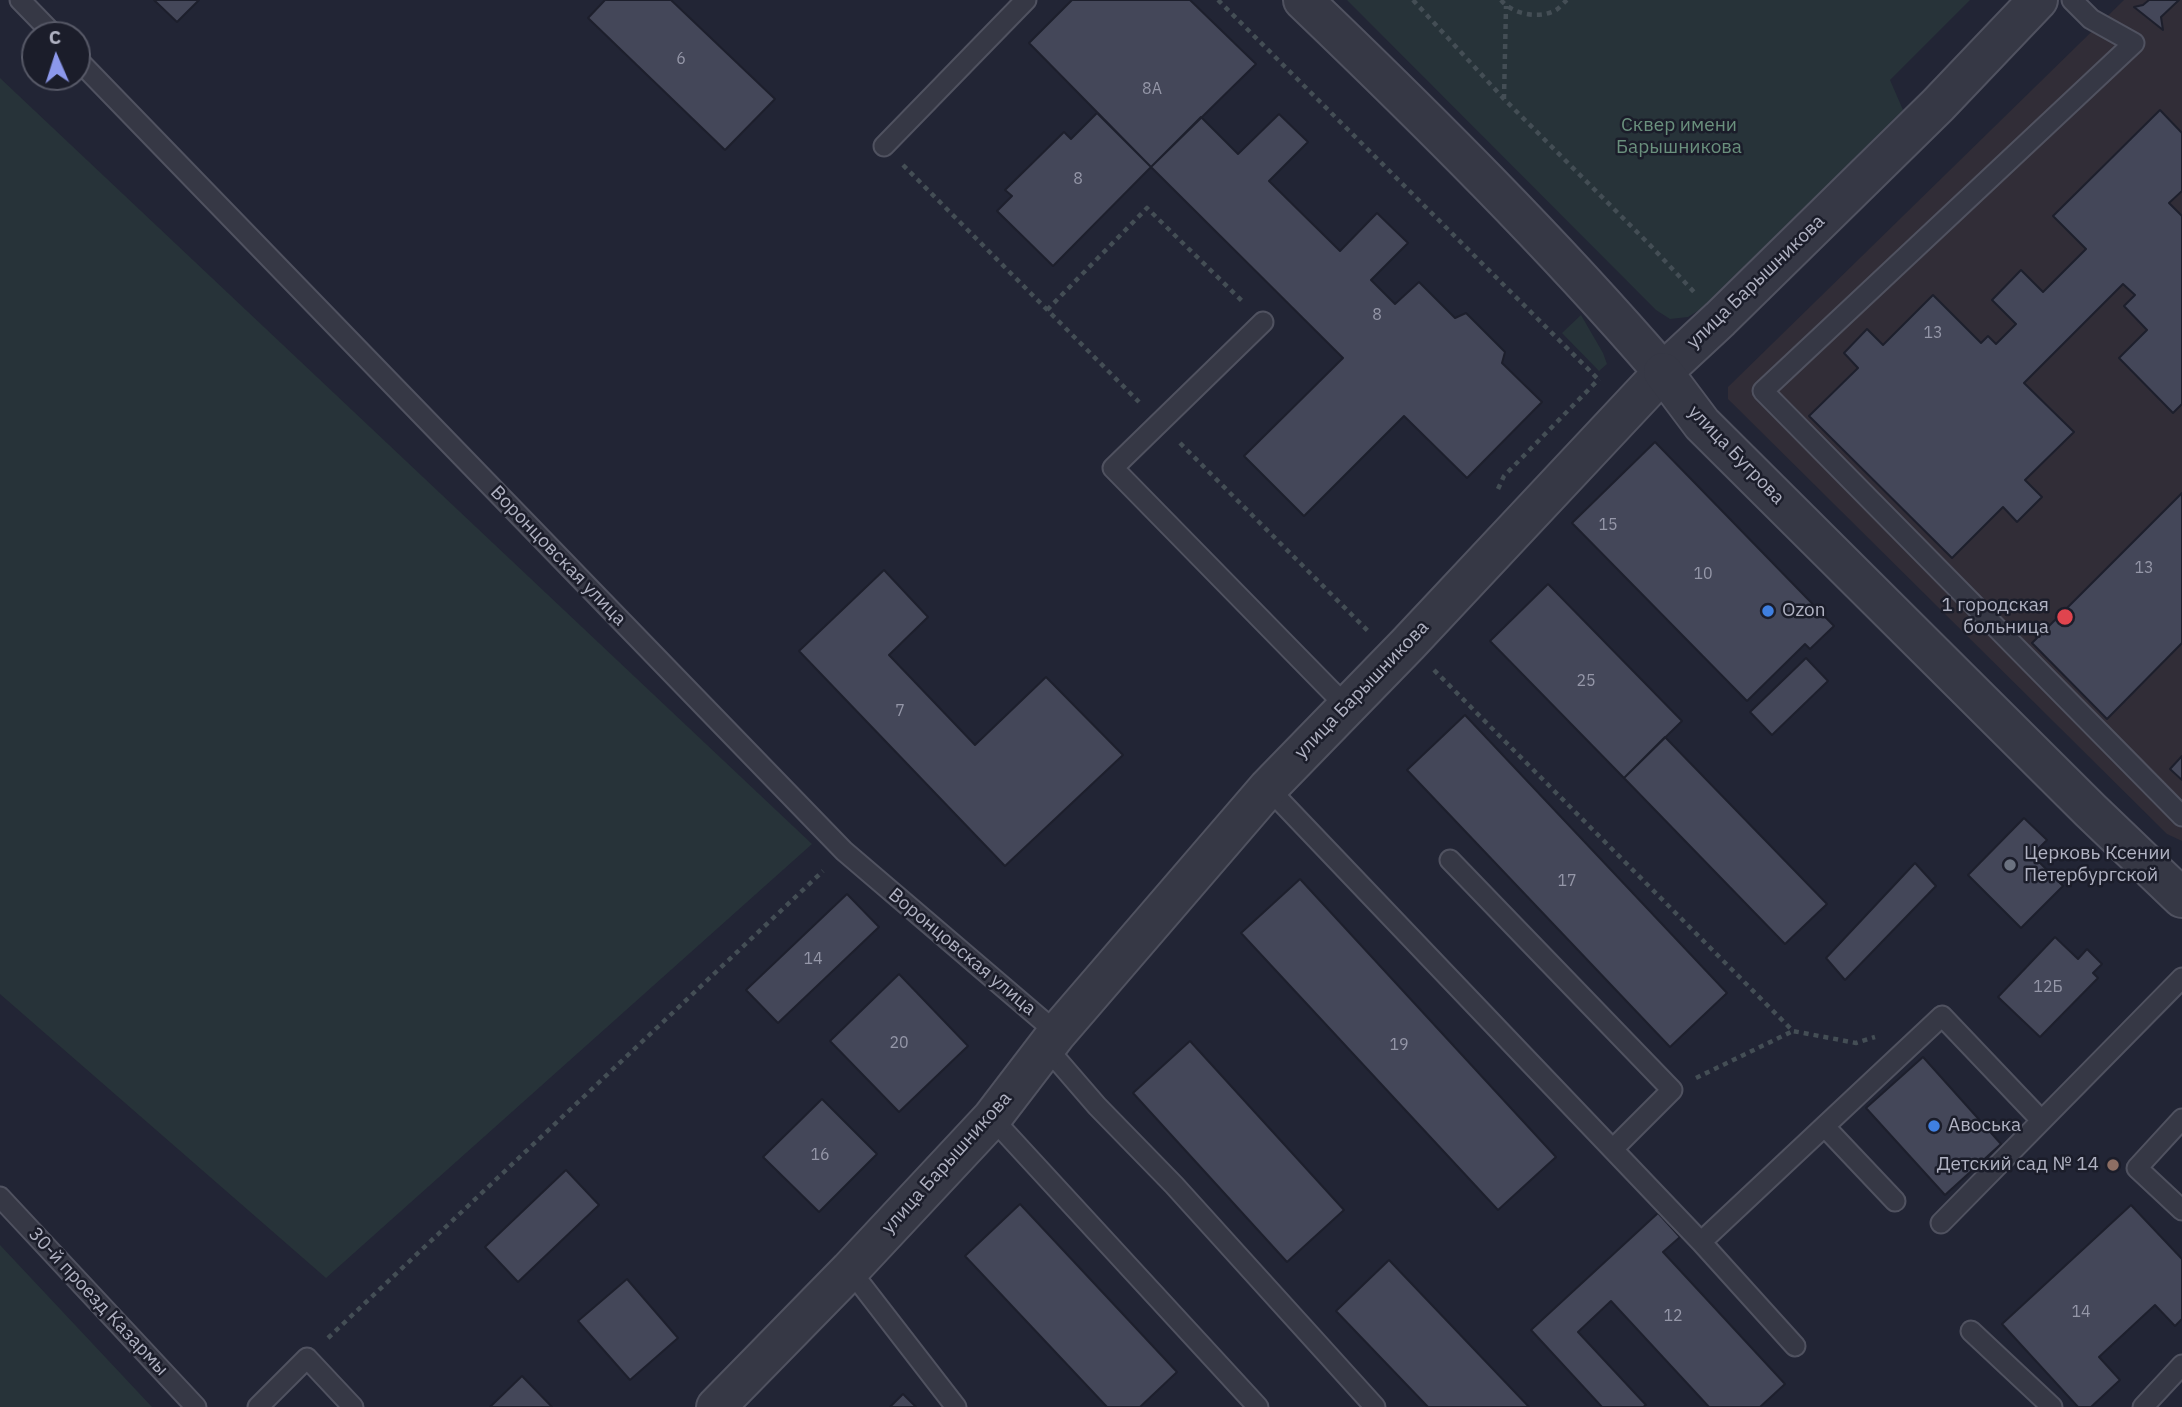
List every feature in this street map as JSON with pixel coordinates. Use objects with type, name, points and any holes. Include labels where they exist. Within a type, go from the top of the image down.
[{"type":"street","name":"улица Бугрова","points":[[1303,0],[1553,249],[1663,372],[1702,424],[2182,898]]},
{"type":"street","name":"улица Барышникова","points":[[716,1407],[850,1270],[992,1118],[1051,1040],[1268,788],[1408,644],[1663,372],[1938,105],[2038,0]]},
{"type":"lane","points":[[20,0],[40,21]]},
{"type":"lane","points":[[884,146],[1026,0]]},
{"type":"lane","points":[[2072,0],[2091,19],[2134,43],[1763,391],[2182,816]]},
{"type":"lane","name":"Воронцовская улица","points":[[91,73],[844,851],[1051,1040],[1097,1106],[1174,1185],[1375,1407]]},
{"type":"lane","points":[[1264,322],[1113,468],[1347,707]]},
{"type":"lane","points":[[1268,788],[1701,1242],[1795,1346]]},
{"type":"lane","points":[[1450,860],[1672,1090],[1613,1149]]},
{"type":"lane","points":[[1941,1223],[2182,978]]},
{"type":"lane","points":[[1701,1242],[1942,1016],[2041,1120]]},
{"type":"lane","points":[[992,1118],[1258,1407]]},
{"type":"lane","points":[[2182,1119],[2137,1168],[2182,1210]]},
{"type":"lane","points":[[1825,1127],[1895,1201]]},
{"type":"lane","name":"30-й проезд Казармы","points":[[0,1197],[196,1407]]},
{"type":"lane","points":[[850,1270],[956,1407]]},
{"type":"lane","points":[[1971,1331],[2052,1407]]},
{"type":"lane","points":[[258,1407],[307,1358],[352,1407]]},
{"type":"lane","points":[[2143,1407],[2182,1364]]},
{"type":"path","points":[[1218,0],[1630,407]]},
{"type":"path","points":[[1413,0],[1504,99],[1720,319]]},
{"type":"path","points":[[1501,0],[1506,6],[1530,15],[1554,11],[1567,0]]},
{"type":"path","points":[[1504,99],[1506,6]]},
{"type":"path","points":[[1047,310],[1147,208],[1264,322]]},
{"type":"path","points":[[1504,476],[1599,379]]},
{"type":"path","points":[[1408,644],[1793,1031],[1856,1043],[1881,1035]]},
{"type":"path","points":[[307,1358],[844,851]]},
{"type":"path","points":[[1672,1090],[1793,1031]]},
{"type":"shaded area","name":"1 городская больница","points":[[2124,0],[2182,0],[2182,841],[2167,834],[1728,399],[1728,387]]},
{"type":"green space","name":"Сквер имени Барышникова","points":[[1347,0],[1970,0],[1890,80],[1903,110],[1701,309],[1688,317],[1670,319],[1656,310]]},
{"type":"green space","points":[[0,78],[812,844],[326,1278],[0,994]]},
{"type":"green space","points":[[1581,315],[1607,364],[1599,371],[1562,333]]},
{"type":"green space","points":[[0,1245],[152,1407],[0,1407]]},
{"type":"building","points":[[154,0],[199,0],[177,22]]},
{"type":"building","points":[[605,0],[671,0],[775,99],[725,150],[588,18]]},
{"type":"building","points":[[1072,0],[1190,0],[1256,64],[1151,167],[1029,43]]},
{"type":"building","points":[[2149,0],[2179,0],[2161,17],[2163,30],[2134,7]]},
{"type":"building","points":[[2160,110],[2182,133],[2182,191],[2169,203],[2182,216],[2182,404],[2173,413],[2119,358],[2147,330],[2124,306],[2135,295],[2123,284],[2024,383],[2074,432],[2025,480],[2042,497],[2017,522],[2003,507],[1952,558],[1809,416],[1858,368],[1844,353],[1867,329],[1883,345],[1933,295],[1981,343],[1988,336],[1996,344],[2016,324],[1992,300],[2021,270],[2043,292],[2086,249],[2053,216]]},
{"type":"building","points":[[1097,113],[1151,167],[1053,266],[997,211],[1012,196],[1005,190],[1064,132],[1071,139]]},
{"type":"building","points":[[1279,114],[1308,142],[1269,181],[1340,251],[1377,213],[1408,243],[1371,280],[1395,304],[1419,282],[1455,318],[1466,313],[1505,352],[1502,363],[1542,402],[1467,478],[1404,416],[1304,516],[1244,456],[1343,358],[1151,167],[1201,117],[1238,154]]},
{"type":"building","points":[[1655,442],[1834,626],[1810,649],[1805,644],[1747,701],[1572,523]]},
{"type":"building","points":[[2182,493],[2182,643],[2107,719],[2032,643]]},
{"type":"building","points":[[884,570],[928,617],[889,655],[975,745],[1046,677],[1123,755],[1005,866],[799,651]]},
{"type":"building","points":[[1548,584],[1682,721],[1624,778],[1490,641]]},
{"type":"building","points":[[1806,658],[1828,681],[1772,735],[1750,712]]},
{"type":"building","points":[[1465,715],[1727,993],[1670,1047],[1407,770]]},
{"type":"building","points":[[1665,737],[1827,904],[1785,944],[1624,778]]},
{"type":"building","points":[[2182,756],[2182,780],[2170,769]]},
{"type":"building","name":"Церковь Ксении Петербургской","points":[[2024,818],[2047,840],[2032,855],[2063,886],[2021,928],[1968,875]]},
{"type":"building","points":[[1915,863],[1936,886],[1845,980],[1826,958]]},
{"type":"building","points":[[1300,879],[1556,1157],[1498,1210],[1241,933]]},
{"type":"building","points":[[847,894],[879,927],[778,1023],[746,990]]},
{"type":"building","points":[[2055,937],[2078,959],[2087,949],[2102,964],[2093,973],[2098,978],[2040,1037],[1998,997]]},
{"type":"building","points":[[899,974],[968,1046],[899,1112],[830,1041]]},
{"type":"building","points":[[1190,1041],[1344,1210],[1287,1262],[1133,1093]]},
{"type":"building","name":"Авоська","points":[[1923,1057],[2001,1144],[1945,1195],[1866,1108]]},
{"type":"building","points":[[822,1099],[877,1154],[819,1212],[763,1157]]},
{"type":"building","points":[[566,1170],[599,1205],[518,1282],[485,1247]]},
{"type":"building","points":[[1020,1204],[1177,1372],[1140,1407],[1107,1407],[965,1256]]},
{"type":"building","points":[[2131,1205],[2182,1259],[2182,1319],[2175,1326],[2155,1305],[2099,1357],[2120,1380],[2091,1407],[2078,1407],[2002,1324]]},
{"type":"building","points":[[1658,1213],[1680,1237],[1663,1252],[1785,1384],[1760,1407],[1709,1407],[1611,1301],[1578,1332],[1646,1405],[1643,1407],[1602,1407],[1531,1330]]},
{"type":"building","points":[[1389,1260],[1529,1407],[1428,1407],[1336,1311]]},
{"type":"building","points":[[627,1279],[678,1338],[630,1380],[578,1321]]},
{"type":"building","points":[[522,1376],[552,1407],[490,1407]]},
{"type":"building","points":[[903,1394],[916,1407],[890,1407]]},
{"type":"place","name":"Ozon","points":[[1768,611]]},
{"type":"place","name":"1 городская больница","points":[[2065,617]]},
{"type":"place","name":"Церковь Ксении Петербургской","points":[[2010,865]]},
{"type":"place","name":"Авоська","points":[[1934,1126]]},
{"type":"place","name":"Детский сад № 14","points":[[2113,1165]]}]
